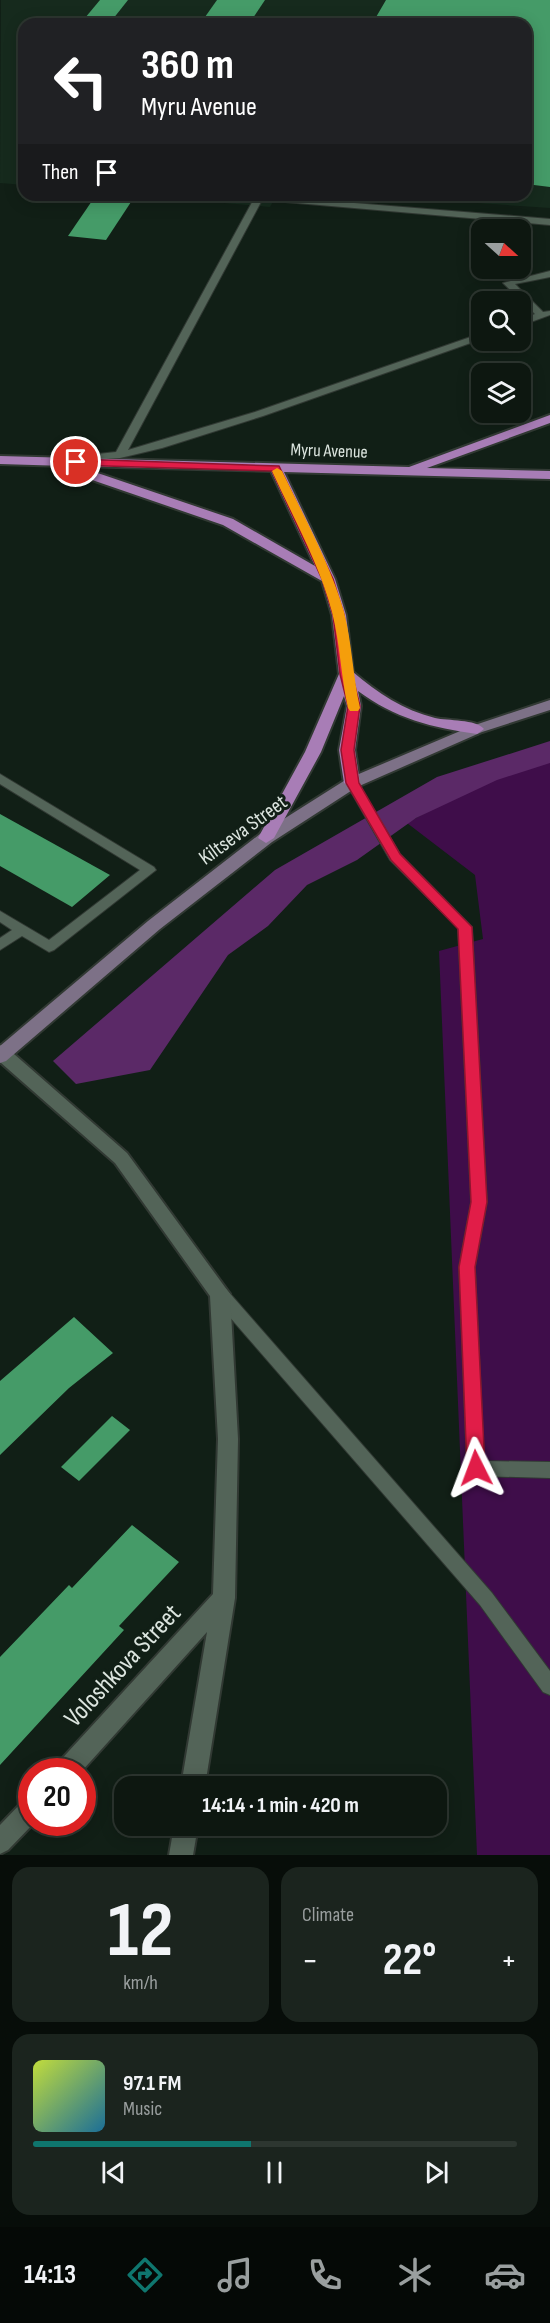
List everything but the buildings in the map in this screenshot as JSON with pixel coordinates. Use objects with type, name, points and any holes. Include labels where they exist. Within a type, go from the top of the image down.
[{"type":"main road","points":[[405,472],[550,419]]},
{"type":"main road","name":"Myru Avenue","points":[[0,460],[550,475]]},
{"type":"main road","points":[[54,462],[228,522],[328,579]]},
{"type":"main road","points":[[276,468],[328,579],[339,615],[346,674],[354,706],[347,750],[352,783]]},
{"type":"main road","points":[[346,674],[369,695],[398,712],[430,723],[477,729]]},
{"type":"main road","points":[[266,838],[314,752],[346,674]]},
{"type":"main road","name":"Kiltseva Street","points":[[1,1054],[154,925],[266,838],[352,783],[477,729],[550,705]]},
{"type":"street","points":[[1,1054],[122,1158],[220,1294],[228,1439],[224,1598],[195,1776]]},
{"type":"street","name":"Voloshkova Street","points":[[78,1758],[224,1598]]},
{"type":"street","points":[[0,1842],[18,1823]]},
{"type":"street","points":[[181,1855],[184,1836]]},
{"type":"lane","points":[[120,456],[257,201]]},
{"type":"lane","points":[[306,201],[550,222]]},
{"type":"lane","points":[[546,314],[508,283],[550,274]]},
{"type":"lane","points":[[531,319],[546,314]]},
{"type":"lane","points":[[54,462],[120,456],[259,414],[471,340]]},
{"type":"lane","points":[[0,778],[149,870],[49,947],[0,916]]},
{"type":"lane","points":[[352,783],[396,857],[465,927],[479,1202],[467,1267],[476,1468],[550,1470]]},
{"type":"lane","points":[[0,945],[22,930]]},
{"type":"lane","points":[[220,1294],[486,1599],[550,1686]]},
{"type":"shaded area","points":[[1,0],[550,0],[550,208],[448,201],[532,201],[532,18],[18,18],[18,184],[0,183]]},
{"type":"shaded area","points":[[201,201],[274,201],[270,207]]},
{"type":"shaded area","points":[[550,741],[550,763],[497,780],[416,818],[357,860],[307,885],[268,926],[228,955],[150,1070],[76,1084],[53,1061],[275,870],[437,777]]},
{"type":"shaded area","points":[[550,754],[550,1855],[477,1855],[439,951],[483,939],[475,875],[407,823],[473,787]]},
{"type":"slow traffic","points":[[277,471],[328,579],[339,615],[345,649],[346,674],[354,708]]},
{"type":"route","points":[[76,462],[276,468],[328,579],[339,615],[345,649],[346,674],[354,706],[347,750],[352,783],[396,857],[465,927],[479,1202],[467,1267],[476,1468]]}]
